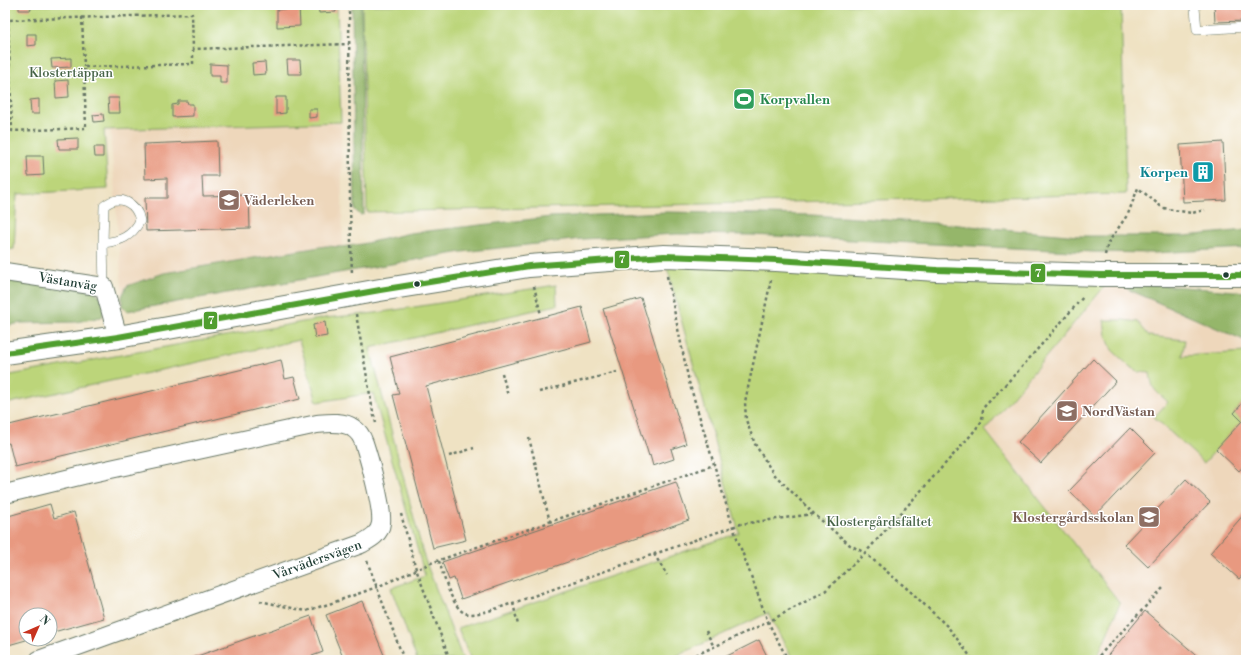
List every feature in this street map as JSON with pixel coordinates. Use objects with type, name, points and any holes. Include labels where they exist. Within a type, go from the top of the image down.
[{"type":"street","points":[[5,353],[118,337],[353,295],[529,266],[664,256],[776,260],[937,270],[1100,275],[1246,275]]},
{"type":"street","name":"Västanväg","points":[[5,272],[104,287],[118,337]]},
{"type":"street","name":"Vårvädersvägen","points":[[5,494],[83,475],[317,424],[340,423],[353,428],[358,432],[364,442],[381,511],[381,524],[377,534],[361,544],[39,660]]},
{"type":"lane","points":[[1195,8],[1197,30],[1246,28]]},
{"type":"lane","points":[[103,243],[121,240],[135,229],[140,221],[139,214],[135,207],[117,200],[110,201],[104,206],[103,243],[104,287]]},
{"type":"path","points":[[348,5],[350,44],[350,208],[353,295]]},
{"type":"path","points":[[82,17],[86,128],[12,131],[8,20],[82,17],[192,14],[194,64],[84,67]]},
{"type":"path","points":[[193,49],[350,44]]},
{"type":"path","points":[[685,660],[768,622],[825,591],[865,553],[972,435],[982,421],[983,408],[1068,315],[1100,275],[1108,243],[1128,214],[1138,188],[1163,208],[1192,213],[1205,210]]},
{"type":"path","points":[[776,260],[746,402],[746,420],[755,444],[773,473],[814,514],[850,545],[865,553],[911,592],[948,627],[973,660]]},
{"type":"path","points":[[667,278],[689,382],[732,527],[768,622],[788,660]]},
{"type":"path","points":[[533,282],[541,315]]},
{"type":"path","points":[[502,372],[508,396]]},
{"type":"path","points":[[539,392],[617,372]]},
{"type":"path","points":[[529,438],[550,522]]},
{"type":"path","points":[[449,456],[474,448]]},
{"type":"path","points":[[255,601],[306,611],[377,587],[416,569],[636,490],[714,465]]},
{"type":"path","points":[[439,561],[458,609],[465,614],[476,614],[513,603],[741,524],[814,514]]},
{"type":"path","points":[[361,544],[404,660]]},
{"type":"path","points":[[654,554],[666,575]]},
{"type":"path","points":[[1095,660],[1163,588]]},
{"type":"path","points":[[513,603],[518,625]]},
{"type":"path","points":[[706,631],[714,647]]},
{"type":"shaded area","name":"Väderleken","points":[[341,120],[343,273],[124,312],[110,127]]},
{"type":"shaded area","name":"Klostergårdsskolan","points":[[1109,281],[1246,341],[1246,660],[1096,660],[1120,603],[985,430]]},
{"type":"green space","name":"Klostertäppan","points":[[5,5],[337,5],[341,122],[104,130],[108,189],[17,194],[14,249],[5,250]]},
{"type":"green space","points":[[352,5],[361,5],[364,214],[360,215],[355,210]]},
{"type":"green space","name":"Korpvallen","points":[[362,5],[1121,5],[1126,194],[367,212]]},
{"type":"green space","points":[[667,212],[811,215],[948,224],[1078,236],[1185,236],[1246,230],[1246,248],[1154,253],[1093,252],[752,235],[677,234],[582,239],[462,252],[127,311],[122,306],[122,296],[127,286],[164,273],[326,246],[342,247],[362,244],[410,233],[551,217]]},
{"type":"green space","name":"Klostergårdsfältet","points":[[664,256],[1109,281],[985,430],[1120,603],[1096,660],[793,660],[768,613],[668,660],[471,660],[458,628],[739,533]]},
{"type":"green space","points":[[5,278],[93,290],[101,297],[105,308],[102,317],[76,322],[21,323],[5,326]]},
{"type":"green space","points":[[1109,281],[1246,292],[1246,341]]},
{"type":"green space","points":[[556,285],[557,305],[370,348],[424,557],[463,660],[417,660],[391,588],[425,576],[373,393],[317,402],[299,340],[5,404],[5,376],[325,318],[376,313]]},
{"type":"green space","points":[[1104,320],[1138,322],[1149,336],[1185,340],[1182,356],[1246,352],[1246,399],[1234,413],[1242,421],[1204,463],[1154,417],[1168,402],[1153,387],[1150,373],[1139,372],[1129,366],[1112,350],[1106,335]]},
{"type":"building","points":[[19,5],[30,5],[31,10],[19,10]]},
{"type":"building","points":[[285,5],[299,5],[300,26],[277,27],[277,10],[286,9]]},
{"type":"building","points":[[318,5],[335,5],[336,12],[319,13]]},
{"type":"building","points":[[1214,5],[1246,5],[1246,21],[1215,22]]},
{"type":"building","points":[[27,34],[36,34],[36,45],[27,46]]},
{"type":"building","points":[[71,58],[71,67],[52,68],[51,59]]},
{"type":"building","points":[[287,60],[300,60],[301,74],[288,74]]},
{"type":"building","points":[[265,62],[266,74],[253,75],[252,63]]},
{"type":"building","points":[[210,64],[227,65],[227,83],[220,83],[220,76],[210,76]]},
{"type":"building","points":[[68,80],[69,97],[56,98],[55,81]]},
{"type":"building","points":[[276,97],[286,97],[286,113],[276,114]]},
{"type":"building","points":[[108,98],[119,98],[120,113],[109,113]]},
{"type":"building","points":[[39,99],[39,114],[31,114],[30,100]]},
{"type":"building","points":[[178,101],[187,101],[188,104],[193,104],[193,116],[172,117],[172,105],[178,104]]},
{"type":"building","points":[[309,109],[317,109],[317,117],[309,118]]},
{"type":"building","points":[[103,114],[104,121],[94,122],[93,115]]},
{"type":"building","points":[[78,138],[78,149],[59,149],[58,139]]},
{"type":"building","points":[[217,141],[218,176],[202,176],[203,196],[249,195],[250,228],[146,231],[145,198],[167,198],[167,178],[145,179],[144,144]]},
{"type":"building","name":"Korpen","points":[[1223,142],[1226,200],[1183,202],[1180,145]]},
{"type":"building","points":[[94,147],[103,147],[103,157],[95,157]]},
{"type":"building","points":[[27,156],[43,156],[44,175],[28,176]]},
{"type":"building","points":[[641,298],[686,444],[671,449],[674,459],[653,466],[603,309]]},
{"type":"building","points":[[582,307],[591,342],[426,386],[466,540],[433,548],[393,395],[399,394],[390,357]]},
{"type":"building","points":[[325,322],[327,336],[315,338],[313,325]]},
{"type":"building","name":"NordVästan","points":[[1093,359],[1116,381],[1041,463],[1018,442]]},
{"type":"building","points":[[281,360],[285,379],[294,377],[300,399],[15,467],[9,443],[5,444],[5,426]]},
{"type":"building","points":[[1246,399],[1246,463],[1239,471],[1216,449],[1242,421],[1234,413]]},
{"type":"building","points":[[1130,428],[1155,453],[1095,516],[1069,491]]},
{"type":"building","points":[[1186,479],[1210,502],[1148,567],[1124,544]]},
{"type":"building","points":[[676,482],[689,520],[461,599],[454,578],[449,580],[442,562]]},
{"type":"building","points":[[50,504],[54,518],[74,512],[104,618],[58,631],[58,607],[18,607],[18,642],[5,646],[5,517]]},
{"type":"building","points":[[1246,512],[1246,571],[1239,579],[1210,553]]},
{"type":"building","points":[[362,601],[386,660],[344,660],[326,615]]},
{"type":"building","points":[[1145,611],[1202,660],[1104,660]]},
{"type":"building","points":[[311,616],[323,652],[301,660],[186,660]]},
{"type":"building","points":[[759,640],[769,660],[719,660]]},
{"type":"transit line","name":"7","points":[[5,353],[118,337],[380,290],[529,266],[664,256],[776,260],[937,270],[1100,275],[1246,275]]},
{"type":"place","name":"Korpvallen","points":[[744,99]]},
{"type":"place","name":"Korpen","points":[[1203,172]]},
{"type":"place","name":"Väderleken","points":[[229,200]]},
{"type":"place","name":"NordVästan","points":[[1067,411]]},
{"type":"place","name":"Klostergårdsskolan","points":[[1149,517]]}]
